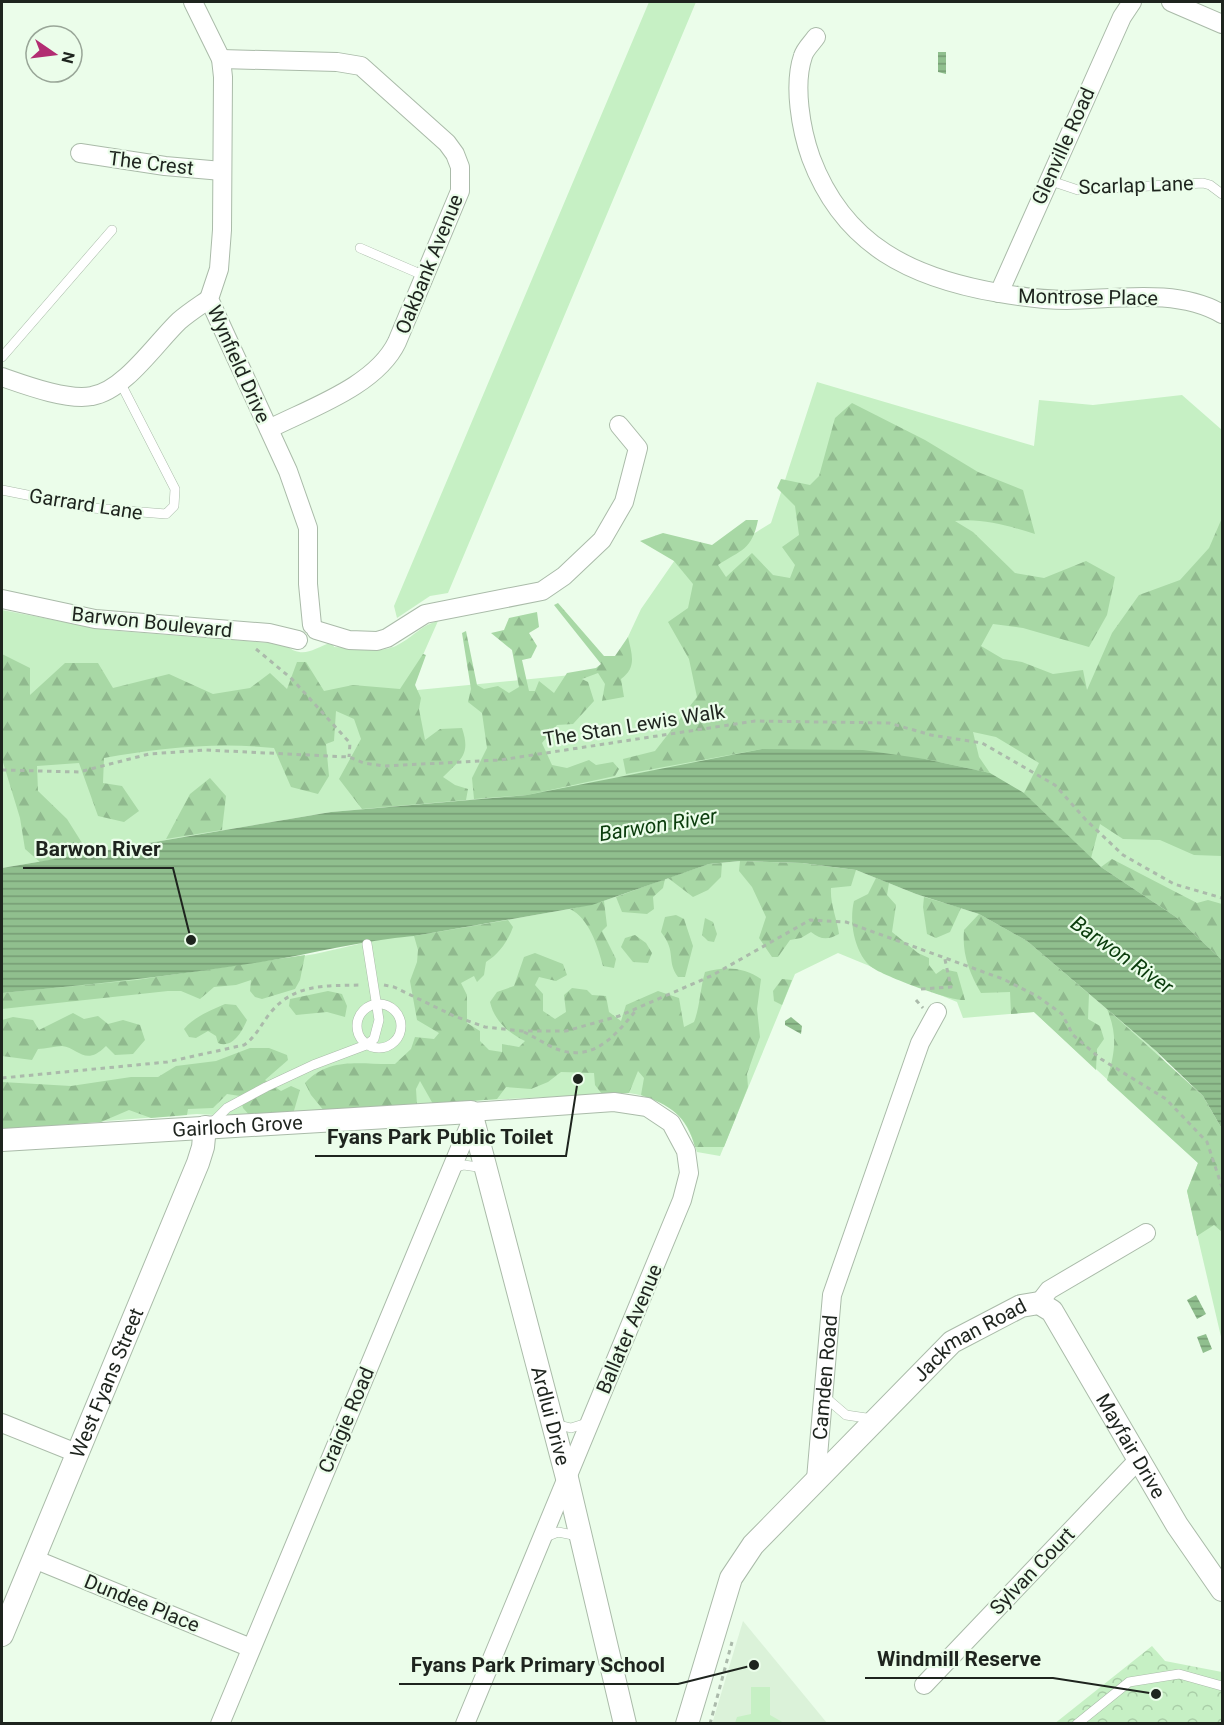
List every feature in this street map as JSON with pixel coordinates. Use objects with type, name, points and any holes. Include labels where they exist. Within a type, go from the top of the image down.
[{"type":"street","name":"Wynfield Drive","points":[[193,2],[221,59],[222,171],[219,268],[209,299],[300,502],[308,528],[309,584],[305,631]]},
{"type":"street","points":[[1171,2],[1222,24]]},
{"type":"street","name":"Glenville Road","points":[[999,293],[1129,3]]},
{"type":"street","name":"Montrose Place","points":[[816,37],[803,56],[798,100],[802,128],[820,181],[844,217],[890,257],[914,271],[941,281],[999,293],[1036,299],[1172,298],[1194,302],[1222,314]]},
{"type":"street","name":"Oakbank Avenue","points":[[221,59],[343,62],[361,66],[447,143],[460,167],[460,192],[393,351],[364,381],[268,429]]},
{"type":"street","name":"The Crest","points":[[80,153],[165,166],[222,171]]},
{"type":"street","points":[[2,376],[81,397],[94,396],[120,382],[180,320],[209,299]]},
{"type":"street","name":"Barwon Boulevard","points":[[2,599],[95,619],[269,633],[305,631],[349,640],[370,641],[387,638],[425,614],[531,595],[552,585],[585,558],[610,526],[624,501],[645,445],[619,426]]},
{"type":"street","name":"Camden Road","points":[[816,1479],[829,1312],[834,1286],[920,1043],[937,1012]]},
{"type":"street","name":"Ballater Avenue","points":[[465,1724],[686,1191],[689,1166],[683,1142],[671,1123],[647,1107],[625,1102],[472,1114]]},
{"type":"street","name":"Gairloch Grove","points":[[2,1140],[472,1114]]},
{"type":"street","name":"Craigie Road","points":[[220,1724],[472,1114]]},
{"type":"street","name":"Ardlui Drive","points":[[472,1114],[554,1423],[625,1724]]},
{"type":"street","name":"West Fyans Street","points":[[2,1635],[198,1163],[207,1127]]},
{"type":"street","name":"Jackman Road","points":[[816,1479],[952,1342],[1021,1306],[1039,1303],[1049,1290],[1146,1233]]},
{"type":"street","name":"Mayfair Drive","points":[[1039,1303],[1052,1311],[1140,1458],[1177,1525],[1222,1590]]},
{"type":"street","points":[[2,1423],[79,1454]]},
{"type":"street","name":"Sylvan Court","points":[[924,1685],[1140,1458]]},
{"type":"street","points":[[687,1724],[734,1572],[753,1545],[816,1479]]},
{"type":"street","name":"Dundee Place","points":[[34,1558],[251,1648]]},
{"type":"lane","name":"Scarlap Lane","points":[[1048,180],[1078,190],[1203,183],[1222,194]]},
{"type":"lane","points":[[2,357],[112,230]]},
{"type":"lane","points":[[360,248],[425,276]]},
{"type":"lane","name":"Garrard Lane","points":[[2,490],[92,508],[166,514],[174,506],[175,489],[120,382]]},
{"type":"lane","points":[[207,1127],[227,1108],[256,1092],[313,1065],[366,1045],[374,1039],[378,1030],[377,1006],[367,944]]},
{"type":"lane","points":[[377,1006],[389,1007],[399,1013],[402,1029],[398,1039],[389,1044],[366,1045],[357,1035],[358,1021],[365,1010],[377,1006]]},
{"type":"lane","points":[[451,1169],[464,1165],[487,1170]]},
{"type":"lane","points":[[822,1393],[833,1407],[846,1415],[875,1419]]},
{"type":"lane","points":[[554,1423],[574,1428],[591,1420]]},
{"type":"lane","points":[[542,1539],[558,1532],[571,1533],[581,1539]]},
{"type":"lane","points":[[1077,1724],[1130,1682],[1179,1674],[1222,1686]]},
{"type":"path","points":[[247,648],[257,649],[292,678],[350,743],[349,757]]},
{"type":"path","name":"The Stan Lewis Walk","points":[[2,770],[79,772],[149,754],[206,750],[349,757],[364,763],[384,766],[500,760],[754,721],[889,723],[931,735],[982,742],[1055,785],[1086,820],[1124,855],[1174,884],[1222,898]]},
{"type":"path","points":[[2,1078],[167,1062],[244,1045],[255,1037],[280,1002],[293,992],[330,986],[374,984],[394,987],[454,1016],[485,1027],[522,1031],[566,1031],[638,1008],[735,964],[810,920],[846,922],[944,955],[1003,979],[1036,996],[1062,1014],[1073,1035],[1101,1059],[1166,1099],[1206,1142],[1222,1187]]},
{"type":"path","points":[[921,989],[951,987],[944,955]]},
{"type":"path","points":[[522,1031],[555,1048],[586,1051],[601,1047],[615,1037],[638,1008]]},
{"type":"path","points":[[710,1724],[732,1639]]},
{"type":"shaded area","points":[[743,1621],[827,1723],[712,1724]]},
{"type":"green space","points":[[649,2],[696,2],[448,593],[430,596],[397,618],[394,606]]},
{"type":"green space","points":[[817,382],[1034,446],[1039,400],[1093,405],[1182,395],[1222,430],[1222,960],[1176,917],[1101,867],[1059,829],[527,795],[331,812],[2,868],[2,610],[106,630],[284,644],[302,652],[308,652],[332,642],[334,647],[368,650],[394,647],[438,621],[407,691],[612,671],[641,609],[686,544],[734,546],[771,523]]},
{"type":"green space","points":[[852,403],[925,440],[978,472],[1023,490],[1035,534],[985,522],[955,521],[973,532],[1015,573],[1044,578],[1086,561],[1115,577],[1107,615],[1089,647],[1023,628],[993,624],[981,646],[1003,659],[1022,662],[1053,674],[1083,670],[1087,690],[1112,633],[1139,595],[1180,580],[1209,548],[1222,518],[1222,856],[1194,855],[1160,840],[1123,839],[1100,824],[1091,858],[1024,793],[1039,763],[996,737],[973,732],[979,757],[990,773],[925,759],[762,749],[626,774],[623,759],[655,751],[697,697],[689,659],[668,622],[688,608],[693,584],[674,561],[640,541],[663,533],[712,545],[746,520],[758,520],[749,543],[718,565],[726,577],[752,553],[773,575],[790,578],[795,565],[782,547],[799,535],[795,506],[777,488],[781,479],[810,485],[819,476],[835,418]]},
{"type":"green space","points":[[558,603],[604,656],[615,656],[628,637],[632,660],[629,670],[621,679],[624,697],[602,701],[605,684],[598,673],[582,679],[588,682],[594,701],[573,724],[557,725],[542,743],[552,765],[567,768],[589,760],[596,765],[613,762],[619,769],[615,776],[527,795],[474,799],[472,778],[487,748],[482,713],[468,702],[471,689],[462,633],[466,631],[477,685],[484,689],[498,686],[509,693],[519,687],[512,650],[491,633],[504,630],[509,618],[537,612],[539,627],[529,633],[537,646],[531,658],[522,660],[529,691],[535,691],[539,681],[554,693],[567,673],[596,668],[601,664],[554,605]]},
{"type":"green space","points":[[2,654],[30,668],[30,695],[65,663],[98,663],[113,688],[169,674],[213,694],[250,688],[270,673],[287,689],[297,662],[306,662],[324,691],[353,685],[400,689],[423,654],[426,655],[415,685],[421,698],[419,709],[425,740],[440,729],[462,728],[465,737],[465,751],[459,761],[443,777],[455,785],[468,789],[466,800],[362,809],[339,779],[361,739],[354,719],[336,711],[334,741],[326,744],[329,776],[318,794],[291,787],[274,748],[231,746],[146,751],[104,758],[103,783],[122,786],[139,811],[124,822],[98,816],[79,763],[37,766],[38,791],[67,819],[89,854],[40,862],[25,849],[20,818],[2,759]]},
{"type":"green space","points":[[210,778],[226,796],[222,830],[166,839],[190,794]]},
{"type":"green space","points":[[1112,859],[1197,903],[1208,900],[1222,904],[1222,960],[1176,917],[1101,867]]},
{"type":"green space","points":[[740,861],[856,870],[916,894],[979,914],[1027,941],[1155,1050],[1222,1129],[1222,1341],[1187,1191],[1198,1163],[1034,1012],[963,1018],[957,1002],[838,953],[795,974],[720,1156],[697,1152],[687,1128],[674,1110],[655,1099],[629,1093],[470,1101],[251,1117],[197,1114],[2,1129],[2,993],[209,971],[315,954],[385,938],[414,936],[592,905],[709,864]]},
{"type":"green space","points":[[740,861],[802,863],[856,870],[851,886],[831,888],[839,934],[825,938],[818,937],[811,932],[801,938],[790,940],[778,957],[772,957],[759,938],[766,917],[752,887],[739,871]]},
{"type":"green space","points":[[722,863],[721,877],[708,890],[693,897],[668,878],[709,864]]},
{"type":"green space","points":[[876,878],[889,883],[887,895],[896,905],[892,932],[918,953],[929,958],[929,965],[936,974],[943,969],[957,972],[965,1000],[946,997],[901,981],[876,970],[865,960],[854,935],[852,917],[854,901],[868,894]]},
{"type":"green space","points":[[665,879],[663,888],[653,897],[654,909],[647,914],[622,912],[616,897]]},
{"type":"green space","points":[[924,897],[961,908],[950,932],[936,938],[927,934],[923,907]]},
{"type":"green space","points":[[604,901],[607,926],[602,931],[616,959],[614,968],[603,966],[587,926],[577,913],[570,909]]},
{"type":"green space","points":[[979,914],[1027,941],[1089,994],[1088,1019],[1100,1026],[1104,1039],[1097,1049],[1096,1070],[1034,1012],[1011,1014],[1010,992],[981,993],[967,963],[964,947],[964,930]]},
{"type":"green space","points":[[676,915],[684,919],[693,946],[685,977],[678,977],[674,971],[669,945],[661,932],[665,917]]},
{"type":"green space","points":[[705,918],[713,922],[717,934],[714,942],[708,941],[702,935]]},
{"type":"green space","points":[[508,920],[513,927],[511,932],[499,951],[486,962],[484,975],[477,982],[474,976],[461,983],[467,995],[467,1023],[480,1031],[480,1041],[489,1050],[502,1052],[502,1044],[519,1047],[525,1041],[503,1025],[495,1015],[490,1002],[497,992],[514,986],[524,957],[535,953],[563,964],[567,975],[556,981],[539,977],[535,985],[543,994],[543,1011],[555,1019],[566,1012],[564,995],[572,988],[587,990],[592,995],[606,996],[609,1012],[621,1021],[626,1005],[658,991],[679,998],[684,1027],[694,1022],[705,972],[734,969],[748,972],[761,979],[757,1009],[760,1037],[747,1074],[748,1087],[724,1147],[695,1147],[687,1127],[676,1113],[641,1095],[644,1078],[638,1071],[629,1093],[602,1094],[595,1085],[594,1073],[561,1072],[548,1082],[531,1089],[506,1087],[497,1099],[433,1104],[420,1081],[416,1089],[417,1105],[325,1112],[311,1095],[305,1083],[315,1074],[335,1065],[395,1064],[411,1049],[415,1037],[434,1039],[439,1033],[417,1020],[410,981],[417,962],[418,950],[414,936]]},
{"type":"green space","points":[[635,935],[646,943],[652,953],[648,963],[633,962],[621,947],[625,938]]},
{"type":"green space","points":[[305,955],[300,980],[295,989],[262,999],[255,997],[250,991],[251,980],[236,985],[214,987],[200,999],[181,991],[168,991],[2,1009],[2,993],[136,980]]},
{"type":"green space","points":[[782,979],[792,980],[782,1005],[774,1001],[773,991]]},
{"type":"green space","points":[[328,991],[342,994],[347,1006],[345,1017],[327,1012],[296,1015],[289,1006],[290,999]]},
{"type":"green space","points":[[225,1004],[236,1005],[247,1020],[232,1042],[218,1043],[216,1036],[208,1031],[196,1038],[189,1037],[184,1029],[188,1024]]},
{"type":"green space","points":[[1107,1009],[1203,1096],[1222,1129],[1222,1232],[1214,1225],[1197,1236],[1187,1191],[1198,1163],[1107,1080],[1112,1061],[1114,1036]]},
{"type":"green space","points":[[73,1013],[84,1019],[98,1016],[108,1024],[123,1020],[140,1025],[145,1040],[133,1054],[115,1055],[106,1046],[99,1052],[87,1056],[62,1046],[38,1049],[32,1060],[2,1056],[2,1020],[13,1017],[33,1020],[39,1030]]},
{"type":"green space","points":[[250,1048],[269,1048],[287,1055],[288,1060],[265,1080],[281,1091],[291,1086],[300,1090],[293,1114],[251,1117],[243,1108],[240,1096],[227,1094],[213,1108],[188,1109],[187,1115],[151,1118],[129,1110],[101,1122],[2,1129],[2,1082],[71,1086],[131,1077],[158,1077],[176,1066],[216,1061]]},
{"type":"green space","points":[[1152,1646],[1165,1661],[1222,1672],[1222,1723],[1054,1724]]},
{"type":"green space","points":[[751,1687],[770,1687],[770,1715],[784,1723],[735,1723],[737,1717],[751,1714]]},
{"type":"water","points":[[938,52],[946,52],[946,74],[938,72]]},
{"type":"water","name":"Barwon River","points":[[762,749],[863,750],[925,759],[990,773],[1024,793],[1101,867],[1176,917],[1222,960],[1222,1129],[1203,1096],[1155,1050],[1027,941],[979,914],[916,894],[856,870],[802,863],[740,861],[709,864],[592,905],[229,967],[132,980],[2,993],[2,868],[331,812],[527,795]]},
{"type":"water","points":[[791,1017],[802,1026],[801,1034],[785,1025],[785,1021]]},
{"type":"water","points":[[1196,1295],[1206,1314],[1197,1319],[1187,1300]]},
{"type":"water","points":[[1206,1334],[1212,1349],[1203,1353],[1197,1337]]},
{"type":"place","name":"Barwon River","points":[[191,940]]},
{"type":"place","name":"Fyans Park Public Toilet","points":[[578,1079]]},
{"type":"place","name":"Fyans Park Primary School","points":[[754,1665]]},
{"type":"place","name":"Windmill Reserve","points":[[1156,1694]]}]
